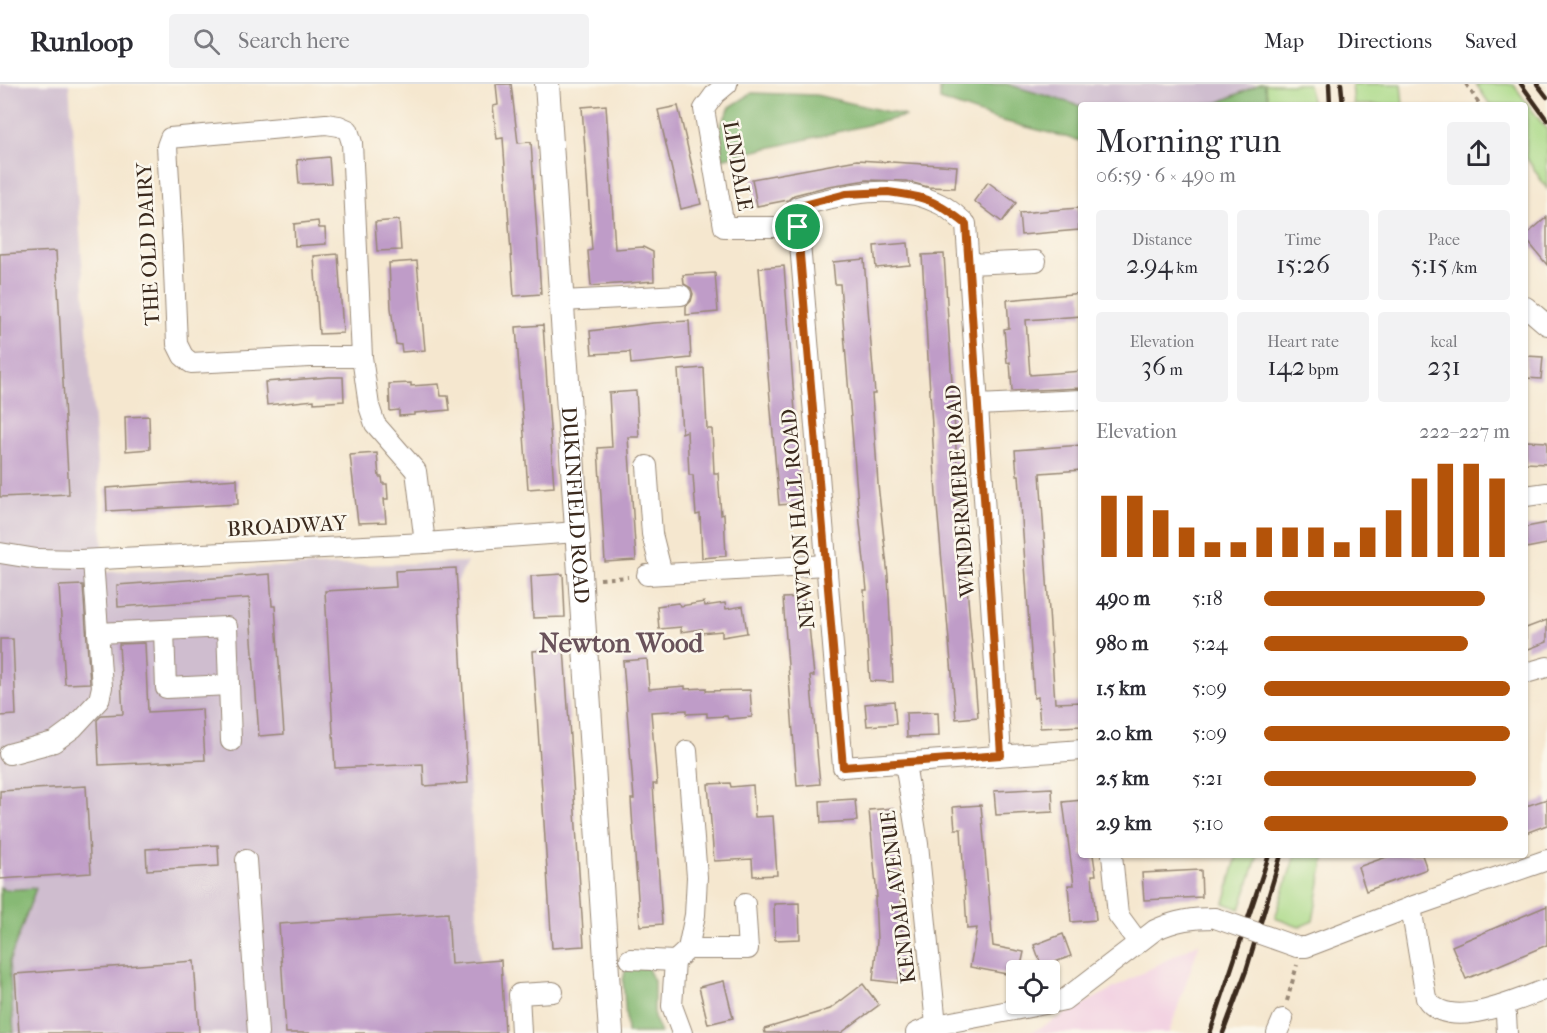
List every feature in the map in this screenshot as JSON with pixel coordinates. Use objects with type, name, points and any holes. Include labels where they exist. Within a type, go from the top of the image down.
[{"type":"main road","name":"DUKINFIELD ROAD","points":[[547,84],[611,1033]]},
{"type":"street","name":"LINDALE","points":[[727,84],[715,94],[704,109],[724,227],[798,227]]},
{"type":"street","name":"THE OLD DAIRY","points":[[362,357],[310,357],[191,363],[183,356],[177,344],[174,247],[167,146],[170,138],[326,124],[348,130],[352,143],[362,357],[369,406],[375,424],[416,471],[425,543]]},
{"type":"street","name":"NEWTON HALL ROAD","points":[[966,224],[941,204],[918,196],[888,192],[846,194],[796,207],[843,767],[1078,750]]},
{"type":"street","name":"WINDERMERE ROAD","points":[[966,224],[1001,755]]},
{"type":"street","points":[[969,264],[1036,261]]},
{"type":"street","points":[[562,301],[681,295]]},
{"type":"street","points":[[1528,309],[1547,326]]},
{"type":"street","points":[[978,405],[1078,400]]},
{"type":"street","points":[[647,466],[655,575],[826,565]]},
{"type":"street","points":[[1528,496],[1547,494]]},
{"type":"street","name":"BROADWAY","points":[[0,553],[37,559],[93,560],[425,543],[577,532]]},
{"type":"street","points":[[9,754],[54,742],[73,728],[99,700],[102,687],[93,560]]},
{"type":"street","points":[[98,633],[227,627],[231,741]]},
{"type":"street","points":[[164,630],[166,688],[229,685]]},
{"type":"street","points":[[682,1033],[672,1006],[681,955],[695,915],[697,877],[687,751]]},
{"type":"street","name":"KENDAL AVENUE","points":[[905,763],[918,844],[936,1025]]},
{"type":"street","points":[[1112,858],[1118,915],[1137,942]]},
{"type":"street","points":[[246,860],[258,1033]]},
{"type":"street","points":[[1060,1001],[1137,942],[1170,922],[1191,918],[1215,918],[1299,947],[1315,944],[1411,907],[1547,860]]},
{"type":"street","points":[[630,959],[748,949],[745,904]]},
{"type":"street","points":[[1411,907],[1426,998],[1431,1006],[1443,1015],[1454,1017],[1481,1014],[1547,989]]},
{"type":"street","points":[[521,1033],[519,994],[553,992]]},
{"type":"street","points":[[1501,1006],[1506,1015],[1507,1033]]},
{"type":"street","points":[[916,1033],[936,1025],[1006,1012]]},
{"type":"path","points":[[1466,84],[1478,102]]},
{"type":"path","points":[[580,581],[655,575]]},
{"type":"path","points":[[1280,1026],[1299,947]]},
{"type":"shaded area","points":[[0,84],[69,84],[105,572],[467,562],[457,583],[480,961],[505,1033],[0,1033]]},
{"type":"shaded area","points":[[1006,84],[1260,84],[1220,102],[1078,102],[1078,105]]},
{"type":"shaded area","points":[[1200,942],[1169,1033],[1030,1033]]},
{"type":"green space","points":[[940,84],[1006,84],[1078,105],[1078,140],[995,119],[940,100]]},
{"type":"green space","points":[[1264,84],[1308,84],[1311,102],[1269,102]]},
{"type":"green space","points":[[1264,84],[1269,102],[1220,102]]},
{"type":"green space","points":[[1352,84],[1401,84],[1403,102],[1354,102]]},
{"type":"green space","points":[[1476,84],[1513,84],[1526,102],[1488,102]]},
{"type":"green space","points":[[752,93],[816,95],[906,116],[721,159],[720,127],[730,107]]},
{"type":"green space","points":[[1528,104],[1547,130],[1547,189],[1528,160]]},
{"type":"green space","points":[[1236,858],[1257,858],[1240,909],[1224,903]]},
{"type":"green space","points":[[1294,858],[1324,858],[1313,921],[1299,927],[1275,918]]},
{"type":"green space","points":[[0,887],[5,890],[36,888],[9,962],[14,1033],[0,1033]]},
{"type":"green space","points":[[627,963],[647,967],[654,981],[654,1017],[661,1033],[627,1033],[623,980]]},
{"type":"building","points":[[496,84],[511,84],[518,143],[531,142],[541,294],[514,296],[503,138],[497,139],[493,106],[498,105]]},
{"type":"building","points":[[606,105],[615,249],[643,247],[653,252],[654,281],[591,286],[588,251],[592,250],[582,107]]},
{"type":"building","points":[[678,106],[701,204],[681,209],[658,110]]},
{"type":"building","points":[[329,157],[331,183],[299,184],[297,160]]},
{"type":"building","points":[[857,160],[957,166],[955,188],[928,187],[906,181],[867,180],[829,186],[794,195],[788,200],[757,206],[752,179]]},
{"type":"building","points":[[988,182],[1016,203],[1002,222],[974,201]]},
{"type":"building","points":[[1078,208],[1078,230],[1021,235],[1019,213]]},
{"type":"building","points":[[1547,217],[1547,265],[1528,241],[1528,233]]},
{"type":"building","points":[[399,220],[401,250],[377,251],[375,222]]},
{"type":"building","points":[[318,221],[319,228],[325,228],[326,244],[295,246],[294,224]]},
{"type":"building","points":[[908,243],[910,265],[876,268],[874,246]]},
{"type":"building","points":[[56,251],[69,494],[0,497],[0,254]]},
{"type":"building","points":[[338,254],[343,333],[319,334],[314,256]]},
{"type":"building","points":[[944,254],[958,480],[978,717],[956,719],[936,495],[922,255]]},
{"type":"building","points":[[864,259],[875,394],[872,394],[878,484],[888,576],[893,682],[870,681],[864,590],[867,590],[840,284],[835,284],[833,262]]},
{"type":"building","points":[[417,261],[425,350],[402,352],[401,345],[396,344],[391,308],[389,263]]},
{"type":"building","points":[[784,266],[802,503],[779,505],[759,268]]},
{"type":"building","points":[[715,273],[718,312],[686,315],[686,306],[693,294],[691,288],[684,284],[683,275]]},
{"type":"building","points":[[1078,293],[1078,316],[1026,320],[1030,375],[1078,371],[1078,388],[1012,391],[1004,329],[1009,328],[1007,300]]},
{"type":"building","points":[[689,321],[691,358],[631,364],[630,352],[592,354],[590,331]]},
{"type":"building","points":[[543,325],[554,487],[528,489],[516,327]]},
{"type":"building","points":[[1528,356],[1543,357],[1541,379],[1528,378]]},
{"type":"building","points":[[704,368],[707,429],[712,429],[714,473],[718,473],[721,515],[724,514],[726,556],[702,558],[700,514],[696,515],[693,475],[689,475],[687,431],[682,433],[678,370]]},
{"type":"building","points":[[343,377],[344,401],[314,403],[314,400],[267,405],[265,382]]},
{"type":"building","points":[[411,383],[411,386],[439,384],[441,396],[448,396],[450,410],[399,416],[399,410],[390,411],[389,384]]},
{"type":"building","points":[[636,391],[639,437],[628,437],[636,560],[605,562],[598,448],[612,447],[609,393]]},
{"type":"building","points":[[149,416],[150,449],[126,451],[125,417]]},
{"type":"building","points":[[1528,441],[1547,442],[1547,464],[1528,463]]},
{"type":"building","points":[[1078,445],[1078,470],[1040,473],[1055,703],[1078,702],[1078,726],[1040,728],[1038,697],[1034,698],[1019,475],[1017,475],[1015,450]]},
{"type":"building","points":[[377,453],[379,477],[382,477],[383,484],[387,484],[388,499],[384,499],[386,522],[358,523],[350,455]]},
{"type":"building","points":[[237,479],[238,504],[107,511],[106,488]]},
{"type":"building","points":[[1547,523],[1547,544],[1528,548],[1528,527]]},
{"type":"building","points":[[456,568],[468,783],[424,786],[423,764],[335,768],[325,591],[396,587],[395,571]]},
{"type":"building","points":[[270,574],[272,606],[275,606],[284,734],[259,736],[249,598],[118,607],[117,585]]},
{"type":"building","points":[[563,574],[565,617],[533,618],[531,576]]},
{"type":"building","points":[[83,585],[90,683],[65,684],[59,586]]},
{"type":"building","points":[[804,597],[814,676],[810,676],[820,784],[797,786],[783,598]]},
{"type":"building","points":[[704,602],[705,606],[725,603],[726,609],[743,606],[747,633],[722,637],[722,631],[701,633],[702,629],[681,632],[681,627],[659,629],[657,606],[678,603],[681,606]]},
{"type":"building","points":[[1547,620],[1547,642],[1528,649],[1528,627]]},
{"type":"building","points":[[0,639],[13,639],[16,715],[0,716]]},
{"type":"building","points":[[145,643],[148,712],[202,709],[205,760],[99,765],[97,720],[102,715],[123,714],[119,644]]},
{"type":"building","points":[[564,648],[584,946],[552,948],[533,651]]},
{"type":"building","points":[[647,659],[649,689],[685,686],[685,689],[706,688],[706,691],[750,690],[752,717],[728,719],[727,716],[707,717],[707,713],[687,714],[687,710],[651,712],[657,784],[653,784],[662,924],[640,926],[631,799],[634,799],[623,661]]},
{"type":"building","points":[[894,701],[896,724],[867,726],[865,704]]},
{"type":"building","points":[[938,712],[939,736],[907,737],[906,713]]},
{"type":"building","points":[[730,783],[731,787],[753,785],[755,817],[773,816],[777,875],[753,876],[752,859],[714,861],[708,784]]},
{"type":"building","points":[[86,786],[91,873],[0,879],[0,791]]},
{"type":"building","points":[[1052,788],[1053,812],[996,815],[994,791]]},
{"type":"building","points":[[855,799],[857,821],[821,823],[820,801]]},
{"type":"building","points":[[1547,799],[1547,825],[1528,832],[1528,805]]},
{"type":"building","points":[[1078,800],[1078,858],[1093,858],[1096,875],[1092,875],[1096,920],[1071,922],[1068,885],[1074,885],[1063,802]]},
{"type":"building","points":[[981,805],[993,946],[1024,952],[1022,960],[1006,960],[1006,974],[970,967],[977,928],[967,929],[961,829],[955,829],[953,807]]},
{"type":"building","points":[[893,808],[900,885],[902,945],[898,983],[873,980],[877,941],[875,897],[877,897],[869,810]]},
{"type":"building","points":[[218,845],[219,866],[147,870],[146,849]]},
{"type":"building","points":[[1384,858],[1423,858],[1427,869],[1366,891],[1358,867]]},
{"type":"building","points":[[1201,870],[1202,897],[1144,900],[1142,873]]},
{"type":"building","points":[[799,903],[800,939],[775,940],[774,904]]},
{"type":"building","points":[[1547,906],[1547,945],[1466,979],[1452,946]]},
{"type":"building","points":[[448,913],[451,964],[501,960],[505,1033],[286,1033],[279,924]]},
{"type":"building","points":[[1063,934],[1071,956],[1060,960],[1039,960],[1034,945]]},
{"type":"building","points":[[194,961],[199,1033],[19,1033],[15,974]]},
{"type":"building","points":[[724,981],[733,1018],[708,1024],[699,987]]},
{"type":"building","points":[[863,984],[879,1005],[841,1033],[765,1033],[764,1029],[830,1009]]},
{"type":"railway","points":[[1329,84],[1330,102]]},
{"type":"railway","points":[[1341,84],[1343,102]]},
{"type":"railway","points":[[1521,84],[1547,120]]},
{"type":"railway","points":[[1537,84],[1547,97]]},
{"type":"railway","points":[[1210,1033],[1268,858]]},
{"type":"railway","points":[[1223,1033],[1246,971],[1280,858]]},
{"type":"district","name":"Newton Wood","points":[[621,643]]},
{"type":"route","points":[[888,192],[918,196],[941,204],[966,224],[1001,755],[843,767],[798,227],[796,207],[846,194],[888,192]]}]
